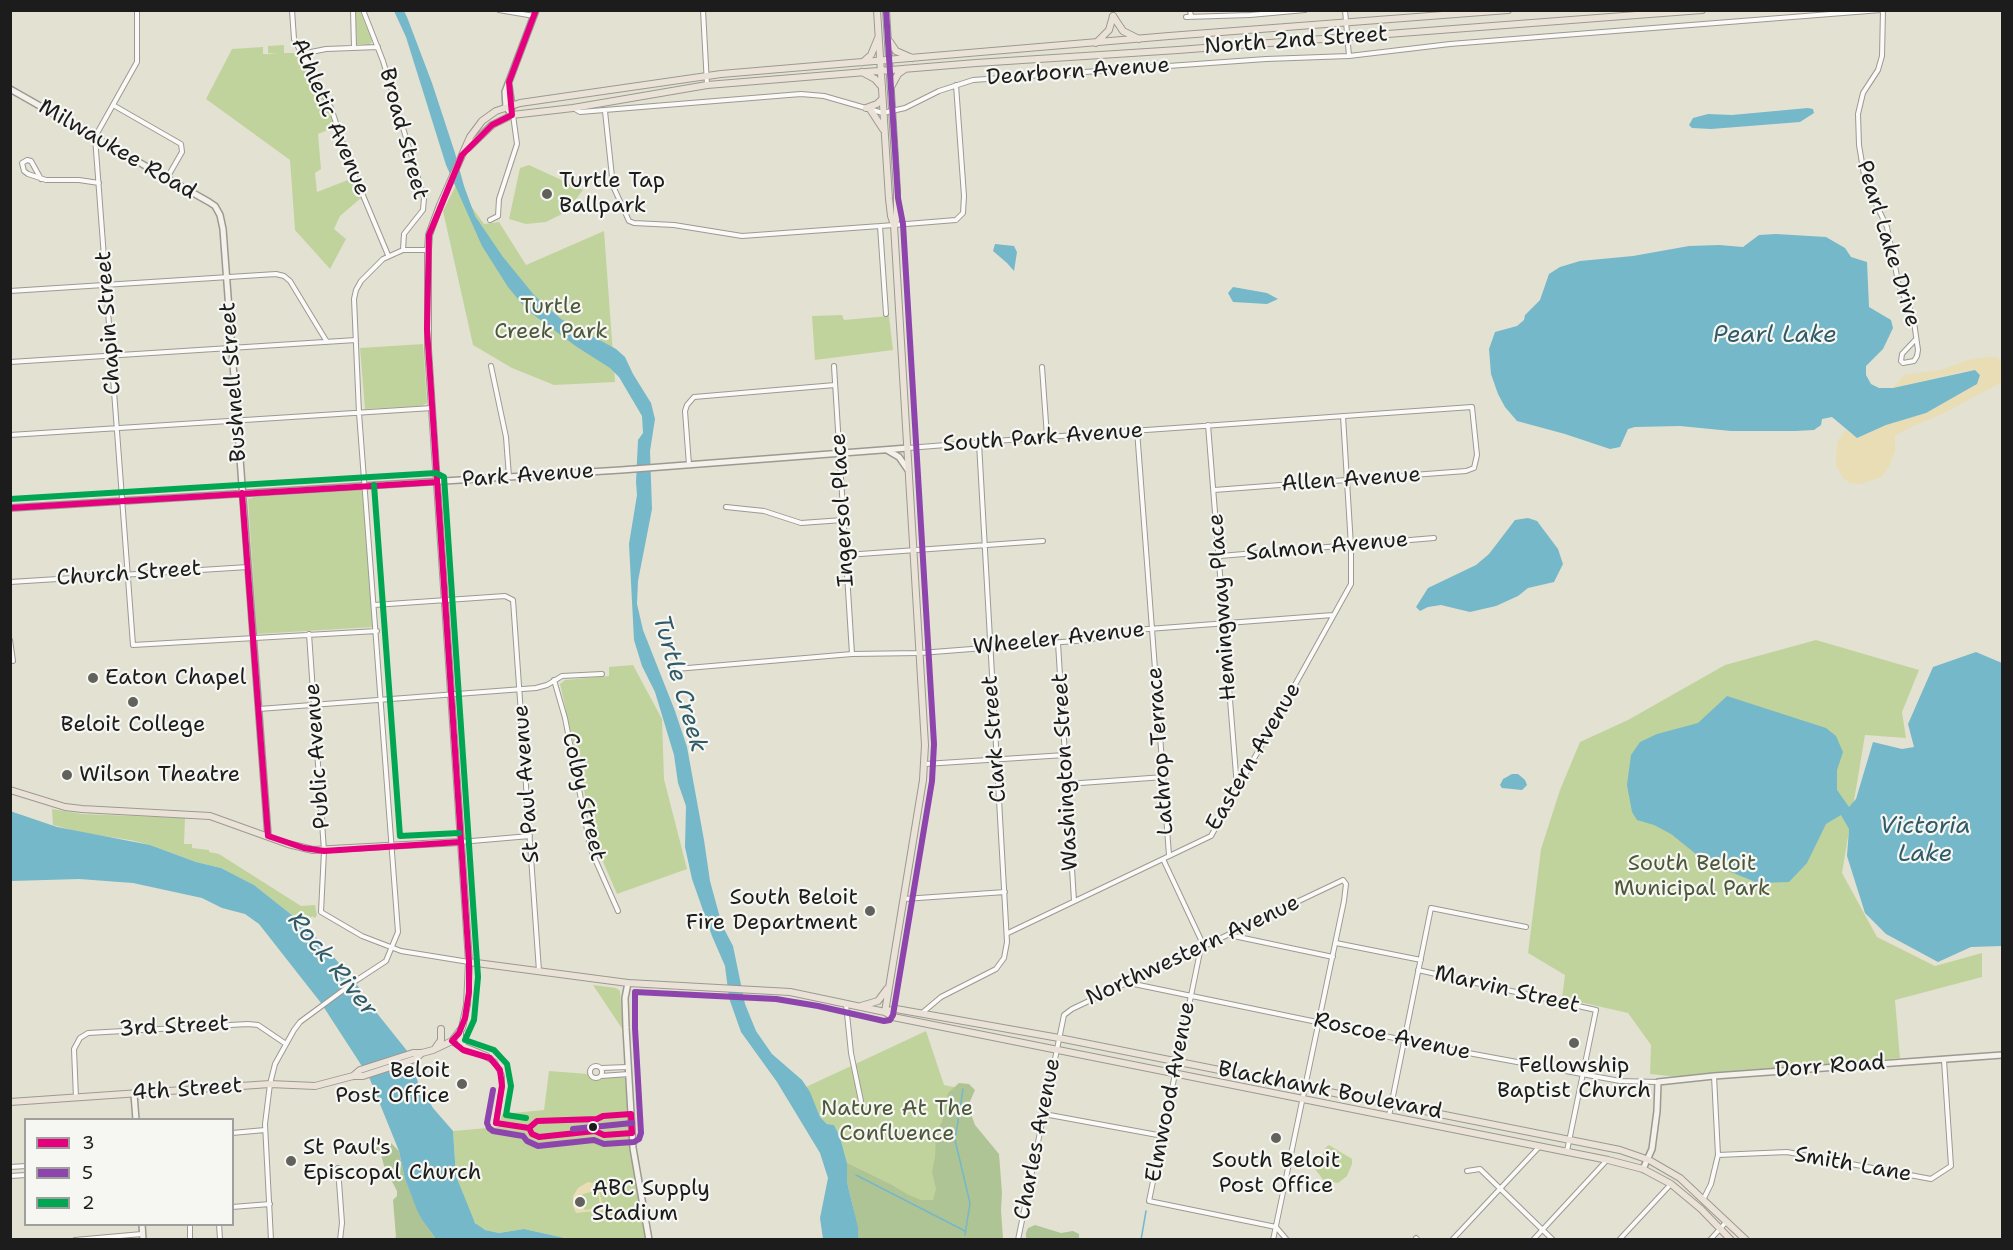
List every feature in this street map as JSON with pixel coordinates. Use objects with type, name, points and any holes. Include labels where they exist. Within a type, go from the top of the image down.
[{"type":"main road","points":[[877,10],[890,208],[894,225],[925,764],[885,1012]]},
{"type":"main road","points":[[886,10],[897,215],[894,225]]},
{"type":"main road","name":"North 2nd Street","points":[[509,106],[707,76],[1508,10]]},
{"type":"main road","name":"North 2nd Street","points":[[512,114],[573,108],[707,85],[889,69],[1702,10]]},
{"type":"main road","points":[[1112,13],[1124,31],[1139,39]]},
{"type":"main road","points":[[1096,43],[1108,30],[1112,13]]},
{"type":"main road","points":[[862,63],[872,53],[879,35]]},
{"type":"main road","points":[[887,38],[896,51],[913,59]]},
{"type":"main road","points":[[890,88],[898,74],[906,68]]},
{"type":"main road","points":[[861,72],[875,79],[882,88]]},
{"type":"main road","points":[[883,98],[868,109],[884,131]]},
{"type":"main road","points":[[488,1057],[464,1047],[460,1039],[469,992],[469,962],[428,339],[428,250],[429,236],[470,137],[482,121],[509,106]]},
{"type":"main road","points":[[462,155],[492,124],[512,114]]},
{"type":"main road","points":[[10,790],[65,807],[210,816],[304,848],[324,851],[460,842]]},
{"type":"main road","name":"Blackhawk Boulevard","points":[[469,962],[628,983],[790,992],[846,1002],[885,1012],[893,1017],[1567,1151],[1643,1169],[1671,1184],[1701,1209],[1731,1239]]},
{"type":"main road","points":[[861,1006],[878,1001],[889,986]]},
{"type":"main road","name":"Blackhawk Boulevard","points":[[885,1012],[896,1009],[1059,1038],[1620,1150],[1649,1160],[1680,1178],[1746,1239]]},
{"type":"main road","points":[[434,1050],[441,1040],[441,1029]]},
{"type":"main road","points":[[434,1050],[452,1041],[461,1030]]},
{"type":"main road","name":"4th Street","points":[[10,1102],[270,1084],[311,1087],[434,1050]]},
{"type":"street","points":[[95,137],[137,62],[137,10]]},
{"type":"street","name":"Athletic Avenue","points":[[292,10],[293,36],[331,108],[349,162],[388,255]]},
{"type":"street","points":[[353,10],[354,48]]},
{"type":"street","name":"Broad Street","points":[[363,10],[378,47],[424,202],[423,210],[406,230],[403,249]]},
{"type":"street","points":[[490,220],[498,216],[499,199],[517,144],[509,106],[509,82],[535,14],[499,10]]},
{"type":"street","points":[[703,10],[707,85]]},
{"type":"street","points":[[1190,10],[1189,17],[1305,10]]},
{"type":"street","points":[[1346,10],[1349,56]]},
{"type":"street","name":"Dearborn Avenue","points":[[573,108],[580,112],[605,111],[801,94],[824,96],[883,113],[892,112],[973,80],[1266,59],[1349,56],[1450,44],[1882,10]]},
{"type":"street","name":"Pearl Lake Drive","points":[[1882,10],[1882,56],[1878,70],[1863,93],[1858,120],[1859,145],[1865,181],[1887,227],[1899,286],[1913,315],[1916,339],[1917,356],[1909,364],[1903,363],[1902,354],[1916,339]]},
{"type":"street","points":[[301,54],[326,49],[378,47]]},
{"type":"street","points":[[605,111],[611,176],[629,221],[711,230],[742,236],[894,225],[954,220],[961,217],[964,209],[964,196],[956,85]]},
{"type":"street","name":"Milwaukee Road","points":[[10,89],[209,202],[215,206],[220,215]]},
{"type":"street","points":[[113,105],[182,146],[182,152],[167,178]]},
{"type":"street","name":"Chapin Street","points":[[95,137],[132,639],[135,646],[254,638]]},
{"type":"street","points":[[41,179],[32,161],[27,160],[22,163],[24,171],[41,179],[99,183]]},
{"type":"street","name":"Bushnell Street","points":[[220,215],[227,277],[268,836]]},
{"type":"street","points":[[880,226],[886,314]]},
{"type":"street","points":[[272,1239],[265,1130],[270,1084],[275,1064],[300,1022],[388,959],[398,929],[375,605],[364,486],[354,299],[356,290],[369,271],[388,255],[403,249],[428,250]]},
{"type":"street","points":[[10,291],[276,274],[290,281],[327,342]]},
{"type":"street","points":[[10,362],[356,340]]},
{"type":"street","points":[[491,366],[506,437],[509,477]]},
{"type":"street","name":"Ingersol Place","points":[[834,366],[852,654]]},
{"type":"street","points":[[1042,367],[1047,437]]},
{"type":"street","points":[[689,465],[685,411],[689,401],[698,395],[835,384]]},
{"type":"street","name":"South Park Avenue","points":[[614,471],[839,452],[1472,407],[1478,455]]},
{"type":"street","points":[[10,435],[432,408]]},
{"type":"street","points":[[1343,416],[1352,546]]},
{"type":"street","name":"Hemingway Place","points":[[1208,425],[1238,788]]},
{"type":"street","name":"Lathrop Terrace","points":[[1137,430],[1169,855]]},
{"type":"street","name":"Clark Street","points":[[921,1013],[941,997],[990,973],[1001,963],[1006,950],[1008,933],[978,442]]},
{"type":"street","points":[[885,450],[901,459],[909,473]]},
{"type":"street","name":"Allen Avenue","points":[[1214,490],[1466,471],[1474,468],[1478,455]]},
{"type":"street","name":"Park Avenue","points":[[10,508],[614,471]]},
{"type":"street","points":[[726,507],[765,511],[801,523],[843,520]]},
{"type":"street","name":"Salmon Avenue","points":[[1220,556],[1434,538]]},
{"type":"street","points":[[846,555],[1043,541]]},
{"type":"street","name":"Eastern Avenue","points":[[1008,933],[1211,836],[1351,584],[1352,546]]},
{"type":"street","name":"Church Street","points":[[10,582],[248,567]]},
{"type":"street","name":"St Paul Avenue","points":[[445,600],[505,596],[513,600],[539,971]]},
{"type":"street","points":[[375,605],[445,600]]},
{"type":"street","name":"Wheeler Avenue","points":[[675,669],[852,654],[920,653],[1058,643],[1095,639],[1122,631],[1334,615]]},
{"type":"street","points":[[254,638],[376,631]]},
{"type":"street","name":"Public Avenue","points":[[309,634],[324,851],[322,914],[362,936],[393,948]]},
{"type":"street","points":[[10,640],[13,661]]},
{"type":"street","name":"Washington Street","points":[[1058,643],[1074,901]]},
{"type":"street","points":[[259,709],[536,688],[566,676],[602,674]]},
{"type":"street","name":"Colby Street","points":[[554,680],[565,718],[591,850],[618,911]]},
{"type":"street","points":[[925,764],[1065,755]]},
{"type":"street","points":[[1067,784],[1164,777]]},
{"type":"street","points":[[460,842],[530,836]]},
{"type":"street","name":"Lathrop Terrace","points":[[1163,859],[1201,937],[1202,947]]},
{"type":"street","name":"Northwestern Avenue","points":[[1059,1038],[1067,1012],[1344,880],[1347,886],[1336,943]]},
{"type":"street","points":[[903,899],[1005,892]]},
{"type":"street","points":[[1389,1116],[1431,908],[1526,927]]},
{"type":"street","points":[[1228,934],[1333,957]]},
{"type":"street","points":[[1273,1239],[1336,943]]},
{"type":"street","name":"Marvin Street","points":[[1336,943],[1420,960]]},
{"type":"street","name":"Elmwood Avenue","points":[[1202,947],[1190,995],[1149,1201],[1276,1227]]},
{"type":"street","points":[[393,948],[416,955],[469,962]]},
{"type":"street","name":"Marvin Street","points":[[1418,970],[1596,1010],[1583,1074]]},
{"type":"street","points":[[628,983],[625,998],[634,1153],[649,1238]]},
{"type":"street","name":"Roscoe Avenue","points":[[1127,983],[1404,1040],[1631,1083],[1658,1082]]},
{"type":"street","points":[[846,1002],[851,1053],[861,1101]]},
{"type":"street","name":"3rd Street","points":[[76,1098],[74,1049],[83,1035],[103,1031],[248,1023],[258,1025],[285,1044]]},
{"type":"street","name":"Charles Avenue","points":[[1018,1239],[1059,1038]]},
{"type":"street","points":[[452,1041],[463,1050],[488,1057],[500,1070],[502,1086],[496,1123]]},
{"type":"street","name":"Dorr Road","points":[[1658,1082],[2002,1055]]},
{"type":"street","name":"Smith Lane","points":[[1718,1155],[1787,1152],[1931,1179],[1951,1166],[1944,1060]]},
{"type":"street","points":[[628,1067],[594,1066],[589,1072],[594,1078],[629,1074]]},
{"type":"street","points":[[600,1076],[601,1068]]},
{"type":"street","points":[[1567,1151],[1583,1074]]},
{"type":"street","points":[[1704,1198],[1712,1185],[1718,1155],[1714,1076]]},
{"type":"street","points":[[1643,1169],[1649,1160],[1657,1111],[1658,1082]]},
{"type":"street","points":[[134,1094],[136,1118]]},
{"type":"street","points":[[1044,1114],[1163,1136]]},
{"type":"street","points":[[234,1133],[265,1130]]},
{"type":"street","points":[[1452,1239],[1540,1146]]},
{"type":"street","points":[[1533,1239],[1608,1160]]},
{"type":"street","points":[[338,1168],[342,1223],[340,1239]]},
{"type":"street","points":[[1467,1172],[1480,1169],[1553,1239]]},
{"type":"street","points":[[1619,1239],[1671,1184]]},
{"type":"street","points":[[234,1207],[270,1204]]},
{"type":"street","points":[[1710,1239],[1727,1221]]},
{"type":"street","points":[[1276,1227],[1287,1239]]},
{"type":"street","points":[[75,1239],[143,1237]]},
{"type":"green space","points":[[355,11],[360,11],[372,41],[370,45],[357,44]]},
{"type":"green space","points":[[284,45],[284,53],[297,53],[328,107],[335,127],[318,134],[321,169],[315,173],[317,192],[353,178],[361,198],[340,216],[334,229],[346,239],[330,269],[295,230],[290,160],[206,99],[232,49],[263,47],[263,54],[277,54],[268,53],[268,46]]},
{"type":"green space","name":"Turtle Tap Ballpark","points":[[529,165],[583,190],[562,214],[546,222],[526,224],[509,219],[520,168]]},
{"type":"green space","name":"Turtle Creek Park","points":[[456,185],[484,224],[499,222],[526,265],[604,231],[615,382],[554,385],[512,368],[473,345],[443,211]]},
{"type":"green space","points":[[842,315],[844,320],[889,316],[893,350],[815,360],[812,316]]},
{"type":"green space","points":[[423,344],[427,403],[422,406],[365,409],[360,348]]},
{"type":"green space","points":[[362,490],[373,627],[257,634],[248,499]]},
{"type":"green space","name":"South Beloit Municipal Park","points":[[1816,640],[1919,670],[1902,712],[1906,738],[1865,735],[1842,873],[1877,937],[1935,966],[1982,953],[1982,977],[1895,1000],[1900,1058],[1678,1077],[1650,1074],[1651,1045],[1628,1013],[1562,998],[1565,975],[1528,953],[1541,849],[1560,790],[1580,742],[1628,720],[1725,665]]},
{"type":"green space","points":[[633,665],[662,719],[664,779],[687,869],[617,894],[597,848],[560,684],[565,680],[609,676],[609,667]]},
{"type":"green space","points":[[52,809],[82,814],[185,818],[184,844],[192,844],[192,848],[219,854],[301,906],[315,905],[317,915],[315,918],[312,916],[307,927],[254,885],[221,868],[196,862],[150,845],[53,825]]},
{"type":"green space","points":[[593,985],[616,988],[620,991],[623,1030]]},
{"type":"green space","name":"Nature At The Confluence","points":[[926,1031],[944,1085],[963,1089],[970,1203],[858,1239],[847,1163],[840,1137],[834,1125],[827,1124],[820,1117],[806,1087]]},
{"type":"green space","points":[[549,1071],[588,1074],[595,1081],[606,1077],[625,1078],[632,1160],[647,1239],[569,1239],[524,1229],[499,1233],[479,1227],[471,1217],[456,1176],[453,1131],[499,1127],[502,1114],[544,1110]]},
{"type":"green space","points":[[959,1083],[969,1084],[975,1090],[968,1106],[975,1125],[999,1154],[1003,1239],[858,1239],[858,1227],[847,1182],[847,1163],[909,1195],[921,1200],[933,1200],[936,1189],[932,1172],[936,1132],[942,1122],[948,1093]]},
{"type":"green space","points":[[381,1143],[391,1143],[399,1151],[405,1179],[422,1220],[436,1239],[394,1239],[396,1237],[393,1200],[397,1196],[397,1191],[384,1166],[381,1154],[375,1155],[373,1152]]},
{"type":"green space","points":[[1329,1145],[1352,1159],[1347,1176],[1338,1183],[1324,1181],[1315,1169]]},
{"type":"green space","points":[[1035,1225],[1061,1233],[1073,1231],[1079,1234],[1079,1239],[1026,1239],[1028,1228]]},
{"type":"sand","points":[[1996,357],[2002,362],[2002,382],[1895,436],[1895,451],[1889,467],[1881,477],[1861,484],[1850,483],[1843,478],[1836,465],[1837,442],[1846,429],[1850,434],[1867,434],[1886,425],[1926,413],[1977,384],[1980,375],[1975,370],[1965,371],[1893,388],[1904,375],[1941,370],[1971,359]]},
{"type":"sand","points":[[588,1182],[597,1184],[604,1210],[576,1213],[573,1196],[578,1188]],"holes":[[[594,1191],[598,1193],[600,1204],[597,1208],[585,1210],[581,1196]]]},
{"type":"water","points":[[394,11],[404,11],[407,17],[432,83],[475,216],[503,257],[534,295],[561,319],[616,349],[625,357],[651,403],[655,419],[650,451],[652,509],[638,581],[637,604],[643,630],[687,747],[710,881],[722,925],[733,946],[745,1004],[756,1031],[772,1054],[802,1080],[810,1092],[820,1117],[827,1124],[834,1125],[840,1137],[847,1163],[847,1182],[858,1227],[858,1239],[823,1239],[820,1218],[828,1178],[820,1153],[777,1082],[741,1032],[729,998],[725,966],[692,879],[685,847],[686,806],[678,783],[674,755],[655,692],[642,666],[634,640],[629,544],[637,495],[638,440],[643,433],[642,416],[619,377],[610,368],[527,310],[508,287],[482,246],[446,165],[406,37]]},
{"type":"water","points":[[1813,109],[1814,113],[1800,122],[1711,129],[1692,128],[1689,125],[1693,118],[1708,114],[1732,115]]},
{"type":"water","name":"Pearl Lake","points":[[1759,235],[1826,237],[1845,248],[1851,257],[1867,262],[1869,307],[1891,320],[1893,328],[1883,349],[1866,366],[1866,375],[1871,384],[1879,388],[1893,388],[1975,370],[1980,375],[1977,384],[1926,413],[1886,425],[1857,438],[1832,417],[1822,419],[1821,425],[1814,430],[1795,431],[1731,431],[1680,426],[1635,427],[1628,429],[1620,447],[1610,449],[1517,421],[1505,407],[1491,374],[1489,349],[1495,332],[1517,326],[1540,300],[1549,274],[1560,267],[1580,261],[1633,256],[1689,246],[1743,247]]},
{"type":"water","points":[[995,244],[1014,246],[1017,252],[1014,271],[993,251]]},
{"type":"water","points":[[1233,287],[1267,293],[1278,299],[1267,304],[1233,302],[1228,293]]},
{"type":"water","points":[[1528,518],[1537,521],[1558,549],[1563,564],[1554,582],[1528,588],[1518,596],[1496,606],[1470,612],[1441,605],[1420,611],[1416,607],[1428,588],[1476,565],[1489,554],[1515,520]]},
{"type":"water","name":"Victoria Lake","points":[[1976,652],[2002,663],[2002,946],[1971,947],[1938,962],[1886,934],[1865,913],[1847,856],[1849,829],[1841,815],[1826,824],[1807,863],[1789,882],[1758,883],[1706,862],[1671,834],[1654,825],[1637,820],[1632,812],[1627,785],[1631,755],[1640,742],[1657,734],[1698,723],[1727,696],[1826,728],[1836,736],[1843,752],[1837,770],[1837,790],[1849,807],[1856,799],[1873,742],[1902,749],[1914,747],[1908,724],[1933,667]]},
{"type":"water","points":[[1512,774],[1518,774],[1525,780],[1527,785],[1522,790],[1502,788],[1500,785],[1503,779]]},
{"type":"water","name":"Rock River","points":[[10,811],[57,827],[150,845],[196,862],[221,868],[254,885],[307,927],[353,979],[408,1052],[418,1083],[433,1108],[453,1131],[456,1176],[475,1223],[485,1230],[499,1233],[524,1229],[569,1239],[436,1239],[417,1210],[405,1179],[399,1151],[369,1077],[321,1003],[259,924],[245,914],[222,908],[202,898],[133,883],[79,879],[11,881]]},
{"type":"waterway","points":[[963,1089],[955,1140],[970,1203],[965,1235]]},
{"type":"waterway","points":[[856,1175],[965,1231]]},
{"type":"waterway","points":[[1141,1240],[1146,1211]]},
{"type":"transit line","name":"3","points":[[529,1128],[496,1123],[502,1086],[500,1070],[490,1058],[463,1050],[452,1041],[459,1033],[465,1018],[469,992],[469,962],[427,329],[429,235],[462,155],[492,125],[512,115],[509,82],[536,10]]},
{"type":"transit line","name":"5","points":[[493,1090],[487,1123],[493,1131],[523,1136],[527,1141],[538,1146],[594,1140],[604,1144],[634,1142],[639,1139],[641,1133],[635,992],[776,999],[884,1021],[890,1020],[893,1015],[932,781],[934,744],[903,224],[898,198],[886,10]]},
{"type":"transit line","name":"2","points":[[10,499],[436,473],[444,477],[478,977],[474,1020],[465,1040],[494,1050],[507,1064],[511,1086],[506,1115],[526,1118]]},
{"type":"transit line","name":"3","points":[[10,508],[437,482]]},
{"type":"transit line","name":"2","points":[[374,485],[400,836],[459,833]]},
{"type":"transit line","name":"3","points":[[242,493],[268,836],[304,848],[324,851],[460,842]]},
{"type":"transit line","name":"3","points":[[631,1114],[632,1133],[604,1135],[595,1131],[539,1137],[532,1134],[529,1128],[537,1121],[597,1119],[603,1116],[631,1114]]},
{"type":"transit line","name":"5","points":[[573,1129],[632,1123]]},
{"type":"place","name":"Turtle Tap Ballpark","points":[[547,194]]},
{"type":"place","name":"Eaton Chapel","points":[[93,678]]},
{"type":"place","name":"Beloit College","points":[[133,702]]},
{"type":"place","name":"Wilson Theatre","points":[[67,775]]},
{"type":"place","name":"South Beloit Fire Department","points":[[870,911]]},
{"type":"place","name":"Fellowship Baptist Church","points":[[1574,1043]]},
{"type":"place","name":"Beloit Post Office","points":[[462,1084]]},
{"type":"place","name":"South Beloit Post Office","points":[[1276,1138]]},
{"type":"place","name":"St Paul's Episcopal Church","points":[[291,1161]]},
{"type":"place","name":"ABC Supply Stadium","points":[[580,1202]]},
{"type":"water label","name":"Turtle Creek","points":[[679,684]]}]
